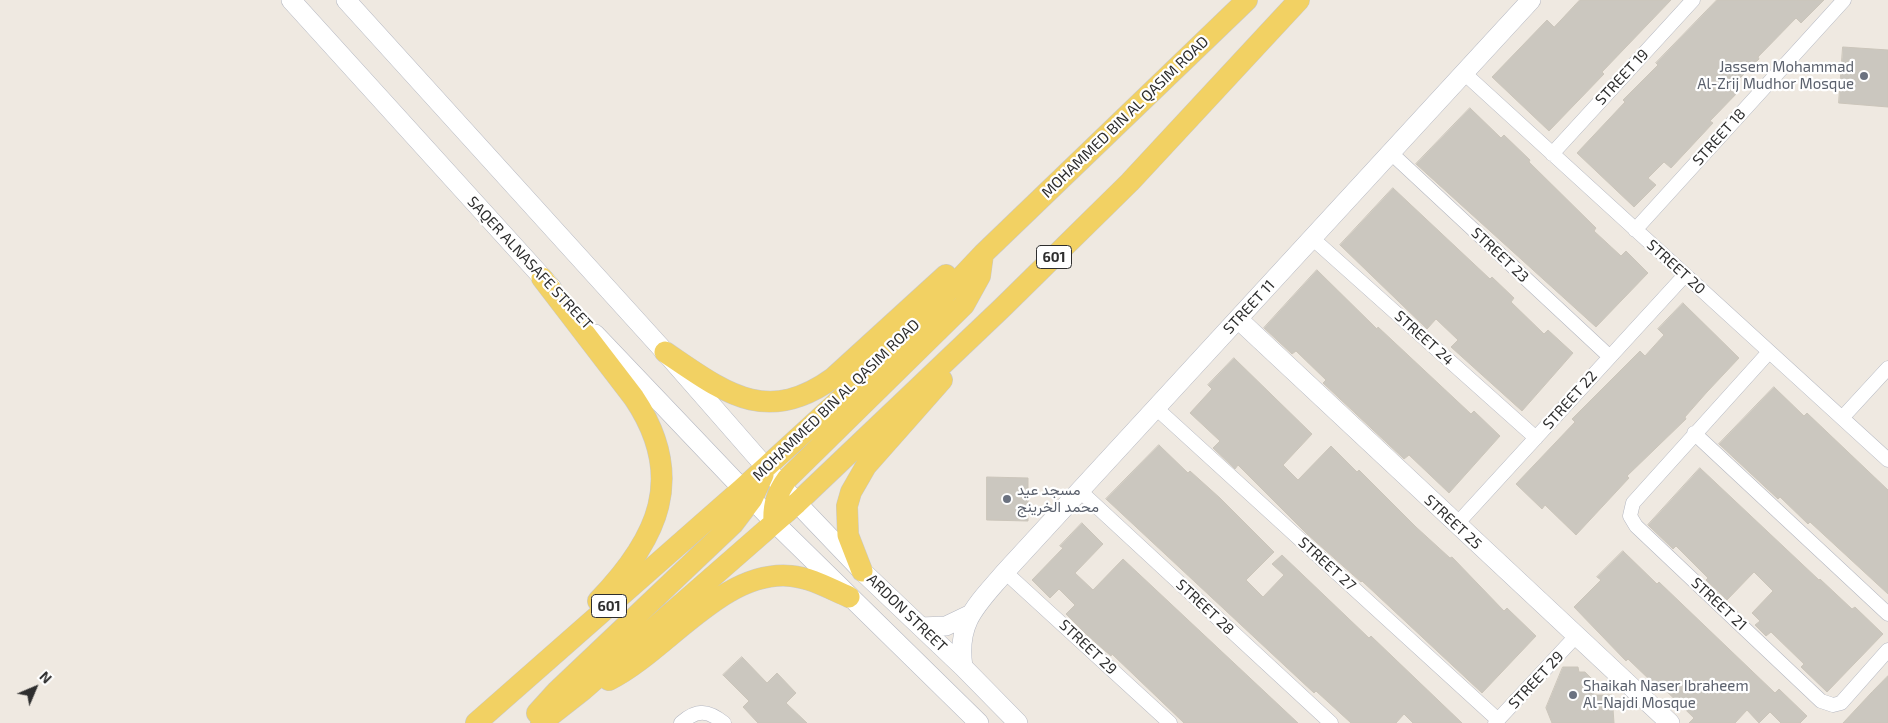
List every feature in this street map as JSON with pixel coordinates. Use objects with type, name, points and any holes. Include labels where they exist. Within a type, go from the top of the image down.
[{"type":"main road","name":"SAQER ALNASAFE STREET","points":[[291,0],[542,278],[774,522]]},
{"type":"main road","points":[[346,0],[664,352],[797,503]]},
{"type":"main road","name":"MOHAMMED BIN AL QASIM ROAD","points":[[765,468],[879,364],[983,254],[1247,0]]},
{"type":"main road","points":[[1130,182],[1142,155],[1160,132],[1289,0]]},
{"type":"main road","name":"601","points":[[541,723],[583,690],[797,503],[1003,307],[1130,182],[1299,0]]},
{"type":"main road","name":"STREET 11","points":[[963,667],[961,640],[969,615],[1005,572],[1531,0]]},
{"type":"main road","points":[[664,352],[727,392],[745,399],[773,402],[800,397],[818,389],[833,378],[952,270],[983,254]]},
{"type":"main road","points":[[774,522],[773,510],[782,486],[964,305],[978,281],[983,254]]},
{"type":"main road","points":[[497,705],[532,664],[599,600],[626,568],[647,536],[654,520],[661,488],[660,454],[648,418],[542,278]]},
{"type":"main road","points":[[862,571],[852,549],[846,520],[849,499],[857,478],[978,341],[1003,307]]},
{"type":"main road","name":"STREET 25","points":[[1238,319],[1576,636],[1661,720]]},
{"type":"main road","points":[[530,723],[556,691],[733,524],[747,494],[765,468]]},
{"type":"main road","name":"MOHAMMED BIN AL QASIM ROAD","points":[[476,723],[747,494]]},
{"type":"main road","name":"ARDON STREET","points":[[797,503],[862,571],[963,667],[1015,721]]},
{"type":"main road","name":"ARDON STREET","points":[[774,522],[849,598],[979,723]]},
{"type":"main road","points":[[583,690],[606,682],[627,670],[723,596],[749,581],[771,576],[793,576],[815,582],[849,598]]},
{"type":"main road","name":"STREET 11","points":[[921,627],[946,626],[969,615]]},
{"type":"street","name":"STREET 19","points":[[1552,154],[1693,0]]},
{"type":"street","name":"STREET 18","points":[[1635,230],[1844,0]]},
{"type":"street","name":"STREET 20","points":[[1464,73],[1888,460]]},
{"type":"street","name":"STREET 23","points":[[1391,153],[1610,357]]},
{"type":"street","name":"STREET 24","points":[[1312,238],[1536,438]]},
{"type":"street","name":"STREET 22","points":[[1456,525],[1685,275]]},
{"type":"street","name":"STREET 21","points":[[1770,352],[1694,433],[1633,503],[1630,516],[1636,526],[1821,701],[1833,705],[1841,703],[1888,650]]},
{"type":"street","points":[[1842,418],[1888,368]]},
{"type":"street","name":"STREET 27","points":[[1156,408],[1496,722]]},
{"type":"street","points":[[1694,433],[1888,614]]},
{"type":"street","name":"STREET 28","points":[[1080,491],[1331,723]]},
{"type":"street","name":"STREET 29","points":[[1005,572],[1170,723]]},
{"type":"street","name":"STREET 29","points":[[1496,722],[1576,636]]},
{"type":"street","points":[[681,723],[691,714],[708,713],[724,723]]},
{"type":"building","points":[[1580,0],[1671,0],[1549,131],[1492,77],[1547,20],[1554,27]]},
{"type":"building","points":[[1717,0],[1824,0],[1801,23],[1796,18],[1758,57],[1759,59],[1734,84],[1740,90],[1710,121],[1713,123],[1671,168],[1664,162],[1648,178],[1656,185],[1634,207],[1577,153],[1625,102],[1623,100],[1658,65],[1656,63]]},
{"type":"building","name":"Jassem Mohammad Al-Zrij Mudhor Mosque","points":[[1843,47],[1888,50],[1888,107],[1839,103]]},
{"type":"building","points":[[1470,108],[1501,138],[1504,135],[1530,160],[1529,162],[1596,228],[1594,231],[1621,256],[1626,251],[1648,273],[1596,327],[1416,164]]},
{"type":"building","points":[[1393,188],[1490,279],[1492,277],[1514,298],[1511,302],[1544,334],[1548,330],[1573,353],[1522,411],[1451,347],[1458,340],[1436,319],[1427,329],[1340,245]]},
{"type":"building","points":[[1317,270],[1377,329],[1378,327],[1471,414],[1474,411],[1500,436],[1449,493],[1409,455],[1404,459],[1323,383],[1326,380],[1296,351],[1292,354],[1264,328]]},
{"type":"building","points":[[1683,303],[1739,358],[1685,417],[1686,419],[1627,476],[1629,478],[1576,535],[1545,505],[1542,509],[1516,484],[1575,422],[1572,419],[1640,351],[1645,356],[1664,335],[1658,329]]},
{"type":"building","points":[[1234,358],[1312,434],[1283,465],[1298,480],[1331,446],[1357,472],[1359,470],[1416,527],[1450,558],[1452,557],[1504,611],[1507,608],[1536,636],[1482,693],[1362,581],[1307,534],[1238,465],[1235,469],[1213,448],[1220,441],[1190,413],[1212,389],[1208,385]]},
{"type":"building","points":[[1774,387],[1804,416],[1807,413],[1888,490],[1888,594],[1810,522],[1808,524],[1780,497],[1778,499],[1719,444]]},
{"type":"building","points":[[1159,445],[1188,473],[1190,471],[1220,498],[1274,552],[1246,580],[1263,597],[1284,575],[1272,564],[1282,555],[1369,638],[1371,636],[1462,723],[1413,723],[1404,714],[1396,723],[1351,723],[1316,691],[1314,693],[1106,499]]},
{"type":"building","points":[[1700,468],[1819,580],[1852,609],[1855,607],[1883,634],[1827,692],[1801,667],[1804,664],[1771,632],[1766,636],[1755,625],[1760,621],[1752,613],[1773,591],[1754,572],[1727,600],[1706,580],[1708,578],[1676,546],[1673,549],[1648,525]]},
{"type":"building","name":"مسجد عيد محمد الخرينج","points":[[987,477],[1028,478],[1028,521],[987,520]]},
{"type":"building","points":[[1082,523],[1103,544],[1075,573],[1093,590],[1123,559],[1298,723],[1184,723],[1112,654],[1111,656],[1087,635],[1066,614],[1075,605],[1059,589],[1050,598],[1032,580],[1063,548],[1060,546]]},
{"type":"building","points":[[1623,551],[1657,584],[1659,582],[1775,693],[1779,689],[1807,716],[1800,723],[1781,723],[1770,712],[1759,723],[1747,710],[1735,723],[1689,723],[1694,718],[1656,681],[1654,684],[1628,659],[1626,661],[1574,607],[1601,580],[1597,577]]},
{"type":"building","points":[[742,657],[767,683],[777,673],[796,693],[786,703],[807,723],[758,723],[743,707],[749,701],[723,675]]},
{"type":"building","name":"Shaikah Naser Ibraheem Al-Najdi Mosque","points":[[1563,667],[1578,667],[1579,672],[1585,672],[1592,679],[1594,695],[1612,695],[1614,723],[1552,723],[1546,708]]},
{"type":"building","points":[[1888,676],[1888,723],[1843,723],[1872,692]]},
{"type":"place","name":"Jassem Mohammad Al-Zrij Mudhor Mosque","points":[[1864,76]]},
{"type":"place","name":"مسجد عيد محمد الخرينج","points":[[1007,499]]},
{"type":"place","name":"Shaikah Naser Ibraheem Al-Najdi Mosque","points":[[1573,695]]}]
